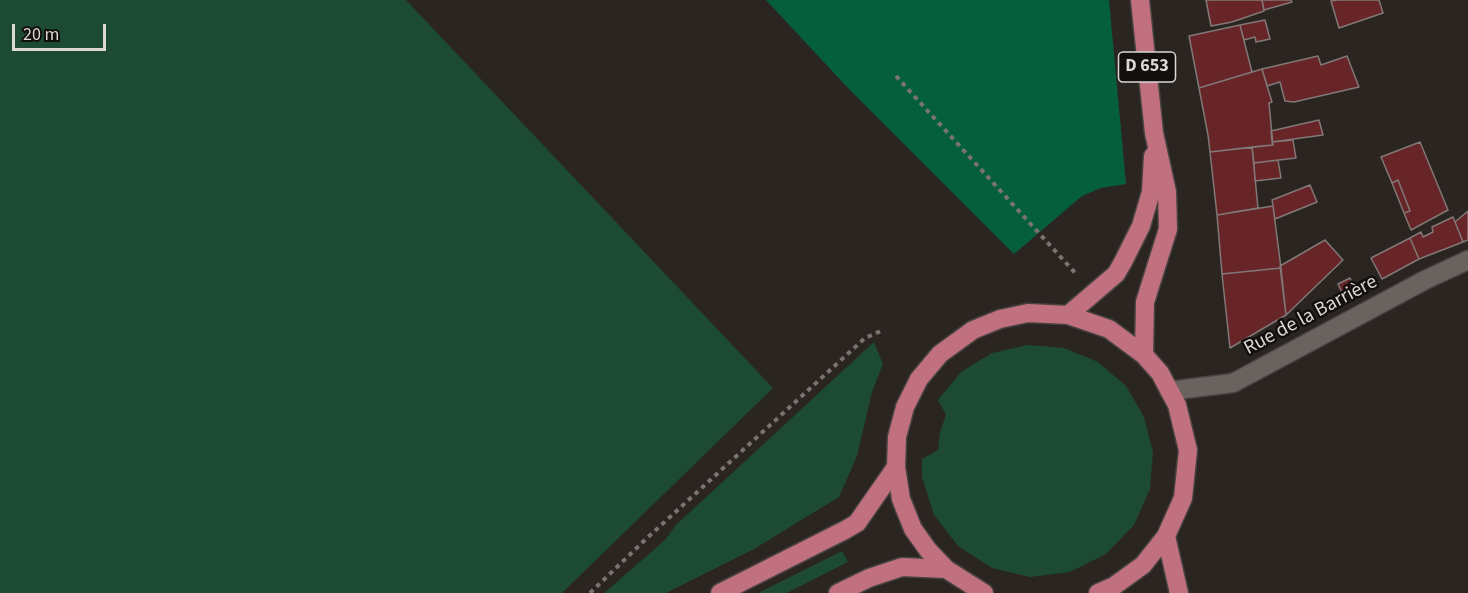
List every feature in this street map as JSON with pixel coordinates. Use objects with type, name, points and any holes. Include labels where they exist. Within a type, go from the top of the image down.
[{"type":"main road","name":"D 653","points":[[1140,0],[1154,133]]},
{"type":"main road","points":[[1068,315],[1116,274],[1141,226],[1151,192],[1154,133]]},
{"type":"main road","points":[[1144,355],[1145,302],[1168,229],[1167,192],[1154,133]]},
{"type":"main road","points":[[984,593],[946,569],[928,550],[914,529],[901,499],[896,467],[897,437],[904,407],[919,379],[940,354],[973,330],[1000,319],[1028,314],[1068,315],[1109,329],[1144,355],[1160,372],[1177,405],[1188,450],[1183,498],[1166,536],[1143,565],[1114,586],[1098,593]]},
{"type":"main road","points":[[720,593],[857,523],[896,467]]},
{"type":"main road","points":[[1166,536],[1179,593]]},
{"type":"main road","points":[[838,593],[869,578],[902,567],[946,569]]},
{"type":"street","name":"Rue de la Barrière","points":[[1169,391],[1233,383],[1425,280],[1468,260]]},
{"type":"path","points":[[896,76],[1079,277]]},
{"type":"path","points":[[590,593],[865,338],[883,330]]},
{"type":"green space","points":[[0,0],[406,0],[773,388],[562,593],[0,593]]},
{"type":"green space","points":[[766,0],[1109,0],[1126,184],[1101,188],[1082,196],[1014,254],[847,87]]},
{"type":"green space","points":[[874,342],[883,364],[872,392],[857,456],[839,497],[754,549],[666,593],[604,593],[665,540],[677,524]]},
{"type":"green space","points":[[1028,345],[1064,348],[1098,362],[1126,386],[1144,417],[1153,452],[1150,489],[1134,525],[1106,554],[1070,572],[1030,577],[992,568],[958,546],[934,515],[922,477],[922,459],[938,450],[940,432],[946,415],[938,400],[961,372],[992,353]]},
{"type":"green space","points":[[842,551],[848,562],[787,593],[758,593]]},
{"type":"building","points":[[1206,0],[1262,0],[1264,11],[1232,22],[1211,26]]},
{"type":"building","points":[[1262,0],[1291,0],[1292,2],[1264,10]]},
{"type":"building","points":[[1379,0],[1383,13],[1339,28],[1331,1]]},
{"type":"building","points":[[1265,20],[1270,39],[1256,42],[1255,37],[1244,40],[1240,25]]},
{"type":"building","points":[[1240,25],[1252,72],[1199,88],[1189,36]]},
{"type":"building","points":[[1318,56],[1321,65],[1347,56],[1359,87],[1294,102],[1285,101],[1280,82],[1267,86],[1262,69]]},
{"type":"building","points":[[1262,69],[1272,102],[1269,103],[1273,145],[1210,152],[1199,88]]},
{"type":"building","points":[[1319,120],[1323,135],[1272,142],[1271,131]]},
{"type":"building","points":[[1293,140],[1296,158],[1254,163],[1252,147]]},
{"type":"building","points":[[1420,142],[1448,210],[1411,230],[1404,213],[1410,211],[1398,180],[1392,183],[1381,157]]},
{"type":"building","points":[[1252,147],[1258,208],[1217,215],[1210,152]]},
{"type":"building","points":[[1278,160],[1281,178],[1255,181],[1254,163]]},
{"type":"building","points":[[1398,180],[1410,211],[1404,213],[1392,183]]},
{"type":"building","points":[[1310,185],[1317,202],[1275,219],[1272,200]]},
{"type":"building","points":[[1273,206],[1281,268],[1222,274],[1217,215]]},
{"type":"building","points":[[1468,211],[1468,240],[1463,242],[1455,222]]},
{"type":"building","points":[[1453,217],[1463,242],[1419,259],[1410,238],[1421,232],[1423,237],[1433,232],[1432,227]]},
{"type":"building","points":[[1410,238],[1419,259],[1382,279],[1371,258]]},
{"type":"building","points":[[1325,240],[1343,260],[1286,315],[1280,266]]},
{"type":"building","points":[[1281,268],[1286,315],[1230,348],[1222,274]]},
{"type":"building","points":[[1350,278],[1356,291],[1344,297],[1338,284]]}]
